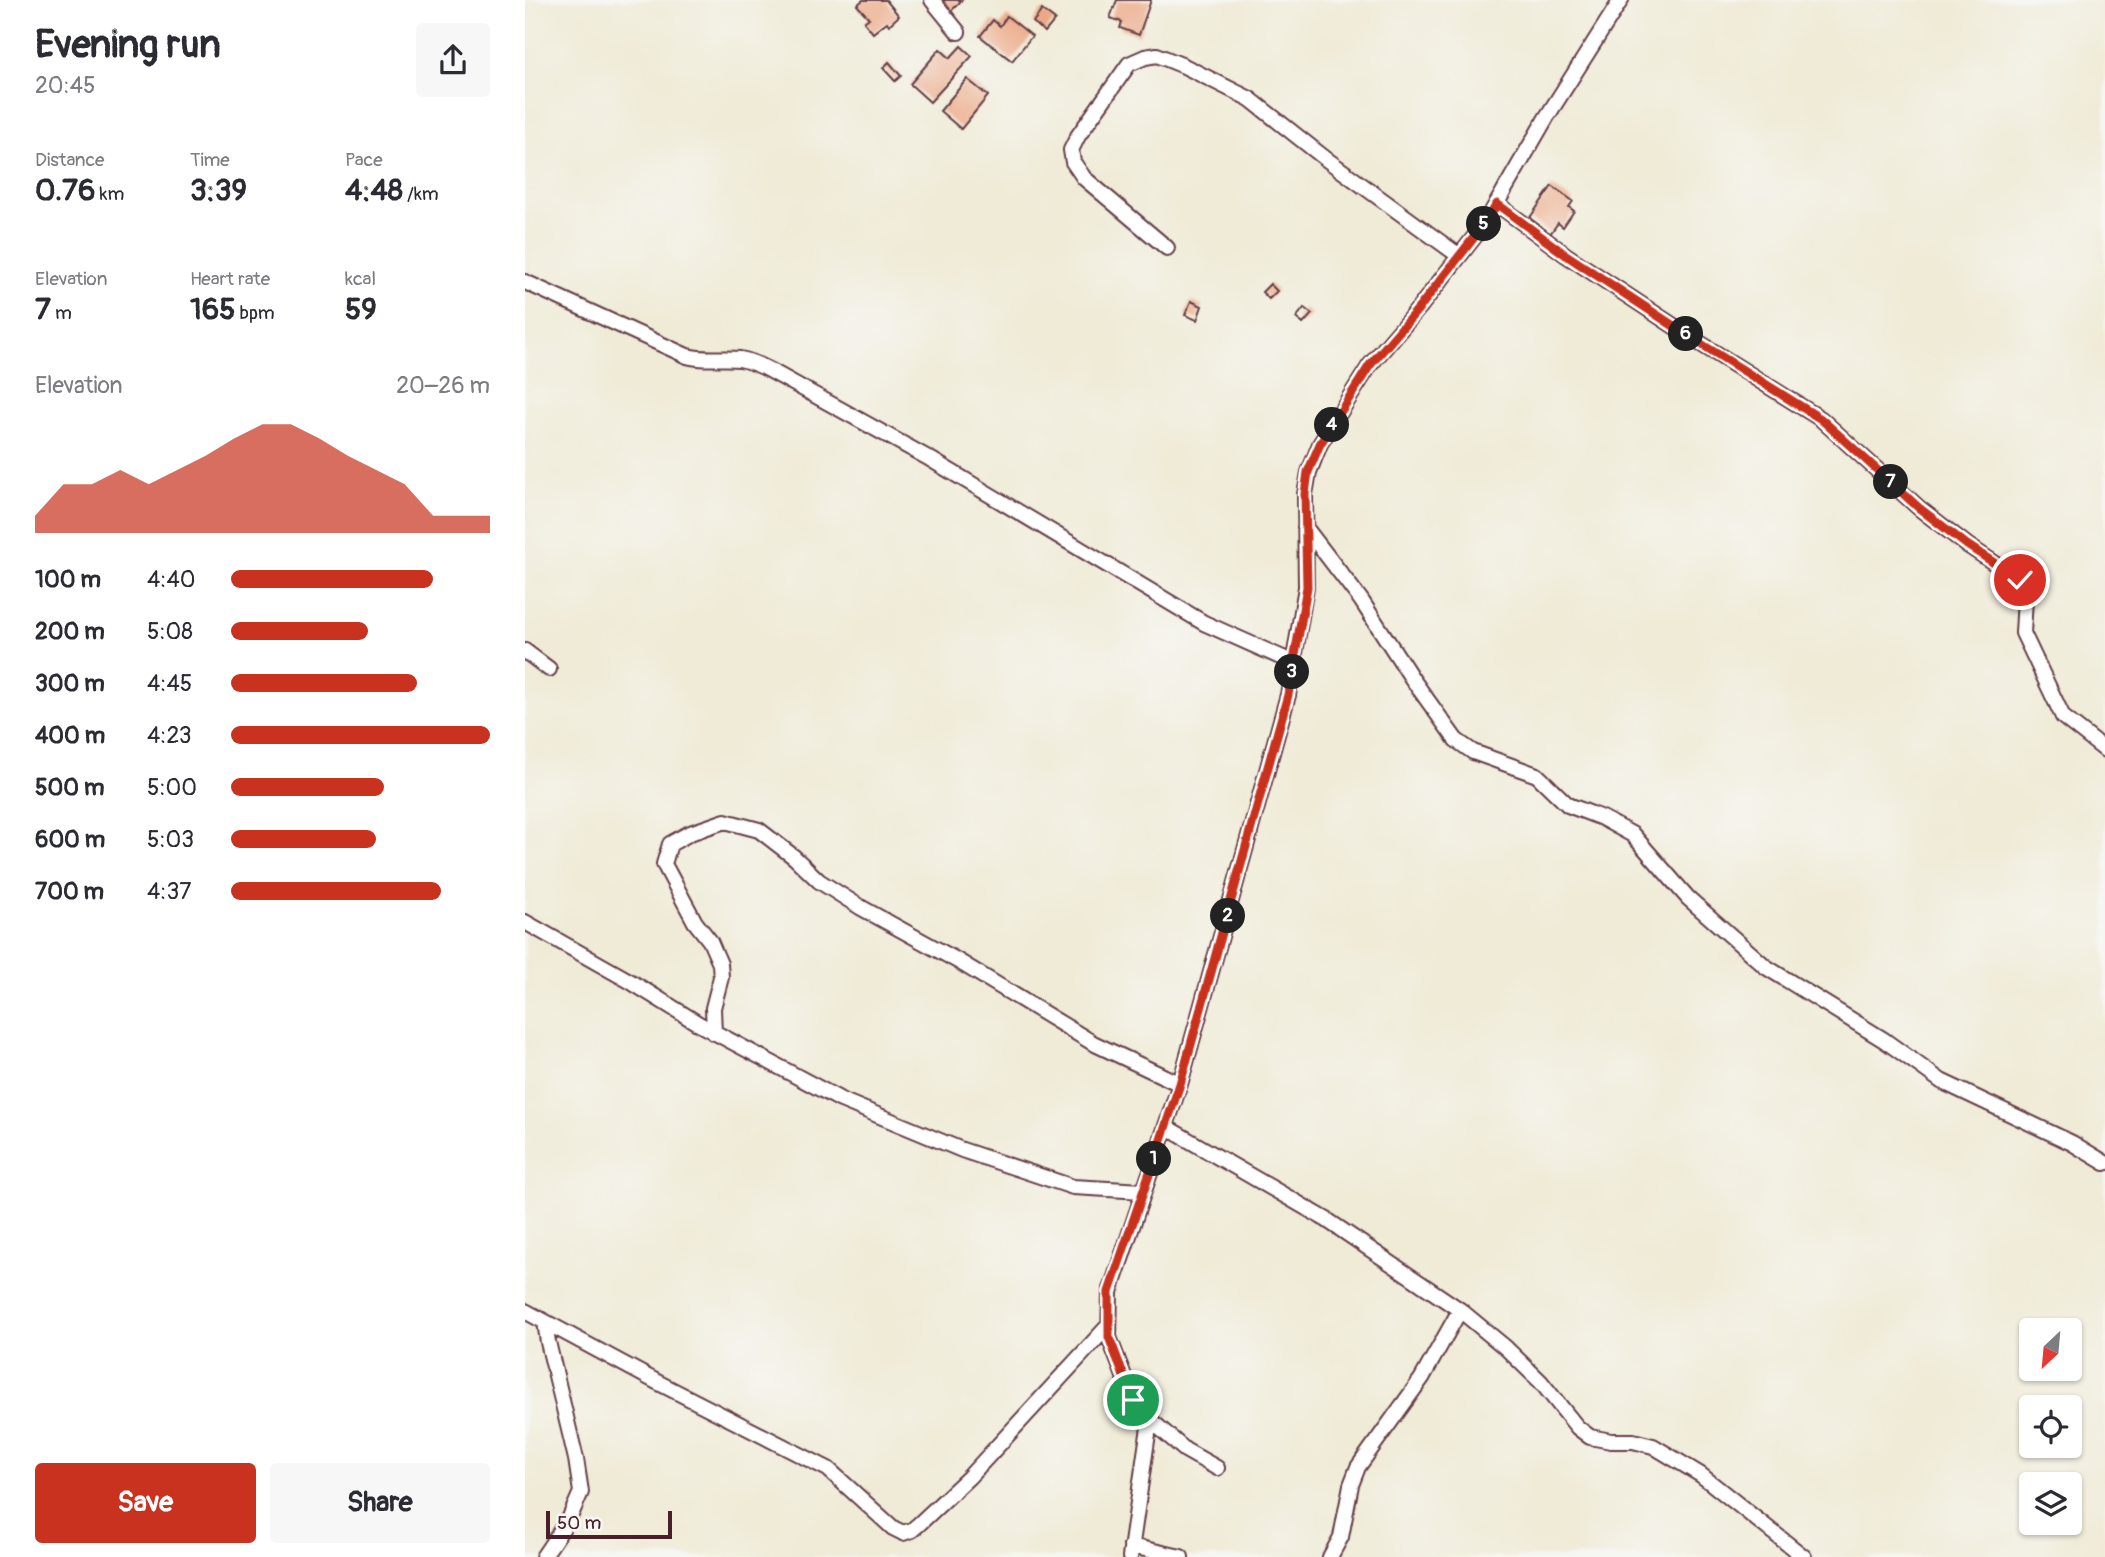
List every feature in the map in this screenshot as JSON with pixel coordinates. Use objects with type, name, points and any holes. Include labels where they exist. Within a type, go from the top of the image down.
[{"type":"street","points":[[932,0],[958,32]]},
{"type":"street","points":[[1217,1468],[1185,1450],[1139,1410],[1109,1337],[1109,1292],[1180,1084],[1288,695],[1307,587],[1305,494],[1308,472],[1320,444],[1370,365],[1419,308],[1486,222],[1546,118],[1620,0]]},
{"type":"street","points":[[1167,248],[1083,178],[1073,162],[1071,150],[1129,64],[1157,55],[1250,99],[1326,159],[1458,255]]},
{"type":"street","points":[[1497,204],[1566,255],[1821,419],[1919,508],[1967,545],[2020,580],[2025,598],[2024,633],[2063,717],[2105,750]]},
{"type":"street","points":[[525,282],[687,356],[701,359],[739,359],[754,363],[930,459],[1204,623],[1294,663]]},
{"type":"street","points":[[1305,527],[1361,600],[1456,740],[1473,752],[1537,775],[1568,806],[1602,818],[1633,835],[1688,898],[1766,967],[1884,1040],[1941,1081],[2072,1143],[2105,1163]]},
{"type":"street","points":[[525,651],[549,669]]},
{"type":"street","points":[[714,1033],[713,1008],[721,977],[720,964],[710,941],[695,922],[664,864],[670,844],[689,832],[725,821],[759,830],[819,881],[860,907],[958,961],[1093,1043],[1180,1084]]},
{"type":"street","points":[[525,922],[714,1033],[841,1100],[962,1150],[1073,1186],[1143,1191]]},
{"type":"street","points":[[1165,1127],[1327,1220],[1460,1310],[1506,1348],[1541,1382],[1577,1427],[1590,1437],[1633,1441],[1653,1446],[1701,1475],[1804,1557]]},
{"type":"street","points":[[1330,1557],[1342,1537],[1351,1485],[1358,1467],[1422,1378],[1460,1310]]},
{"type":"street","points":[[525,1311],[828,1469],[893,1528],[903,1533],[912,1530],[969,1477],[1109,1325]]},
{"type":"street","points":[[543,1557],[570,1517],[581,1492],[545,1322]]},
{"type":"street","points":[[1150,1420],[1130,1552],[1181,1557]]},
{"type":"building","points":[[863,0],[886,0],[899,16],[873,33],[864,22],[869,18],[857,5]]},
{"type":"building","points":[[939,0],[962,0],[950,12]]},
{"type":"building","points":[[1117,0],[1151,0],[1139,35],[1120,28],[1122,22],[1110,18]]},
{"type":"building","points":[[1042,10],[1055,20],[1045,32],[1033,22]]},
{"type":"building","points":[[1007,16],[1032,36],[1012,61],[980,36],[993,20],[1000,26]]},
{"type":"building","points":[[961,46],[972,56],[930,102],[910,84],[940,49],[950,58]]},
{"type":"building","points":[[889,62],[901,76],[895,81],[883,68]]},
{"type":"building","points":[[967,79],[988,96],[961,129],[940,111]]},
{"type":"building","points":[[1552,186],[1573,201],[1569,207],[1574,211],[1563,227],[1558,223],[1550,234],[1529,219]]},
{"type":"building","points":[[1270,284],[1277,291],[1269,299],[1262,292]]},
{"type":"building","points":[[1191,301],[1202,306],[1197,320],[1185,315]]},
{"type":"building","points":[[1304,308],[1312,314],[1303,324],[1296,318]]},
{"type":"route","points":[[1133,1400],[1109,1337],[1109,1292],[1180,1084],[1288,695],[1307,587],[1305,494],[1308,472],[1320,444],[1370,365],[1419,308],[1497,204],[1566,255],[1821,419],[1919,508],[1967,545],[2020,580]]}]
